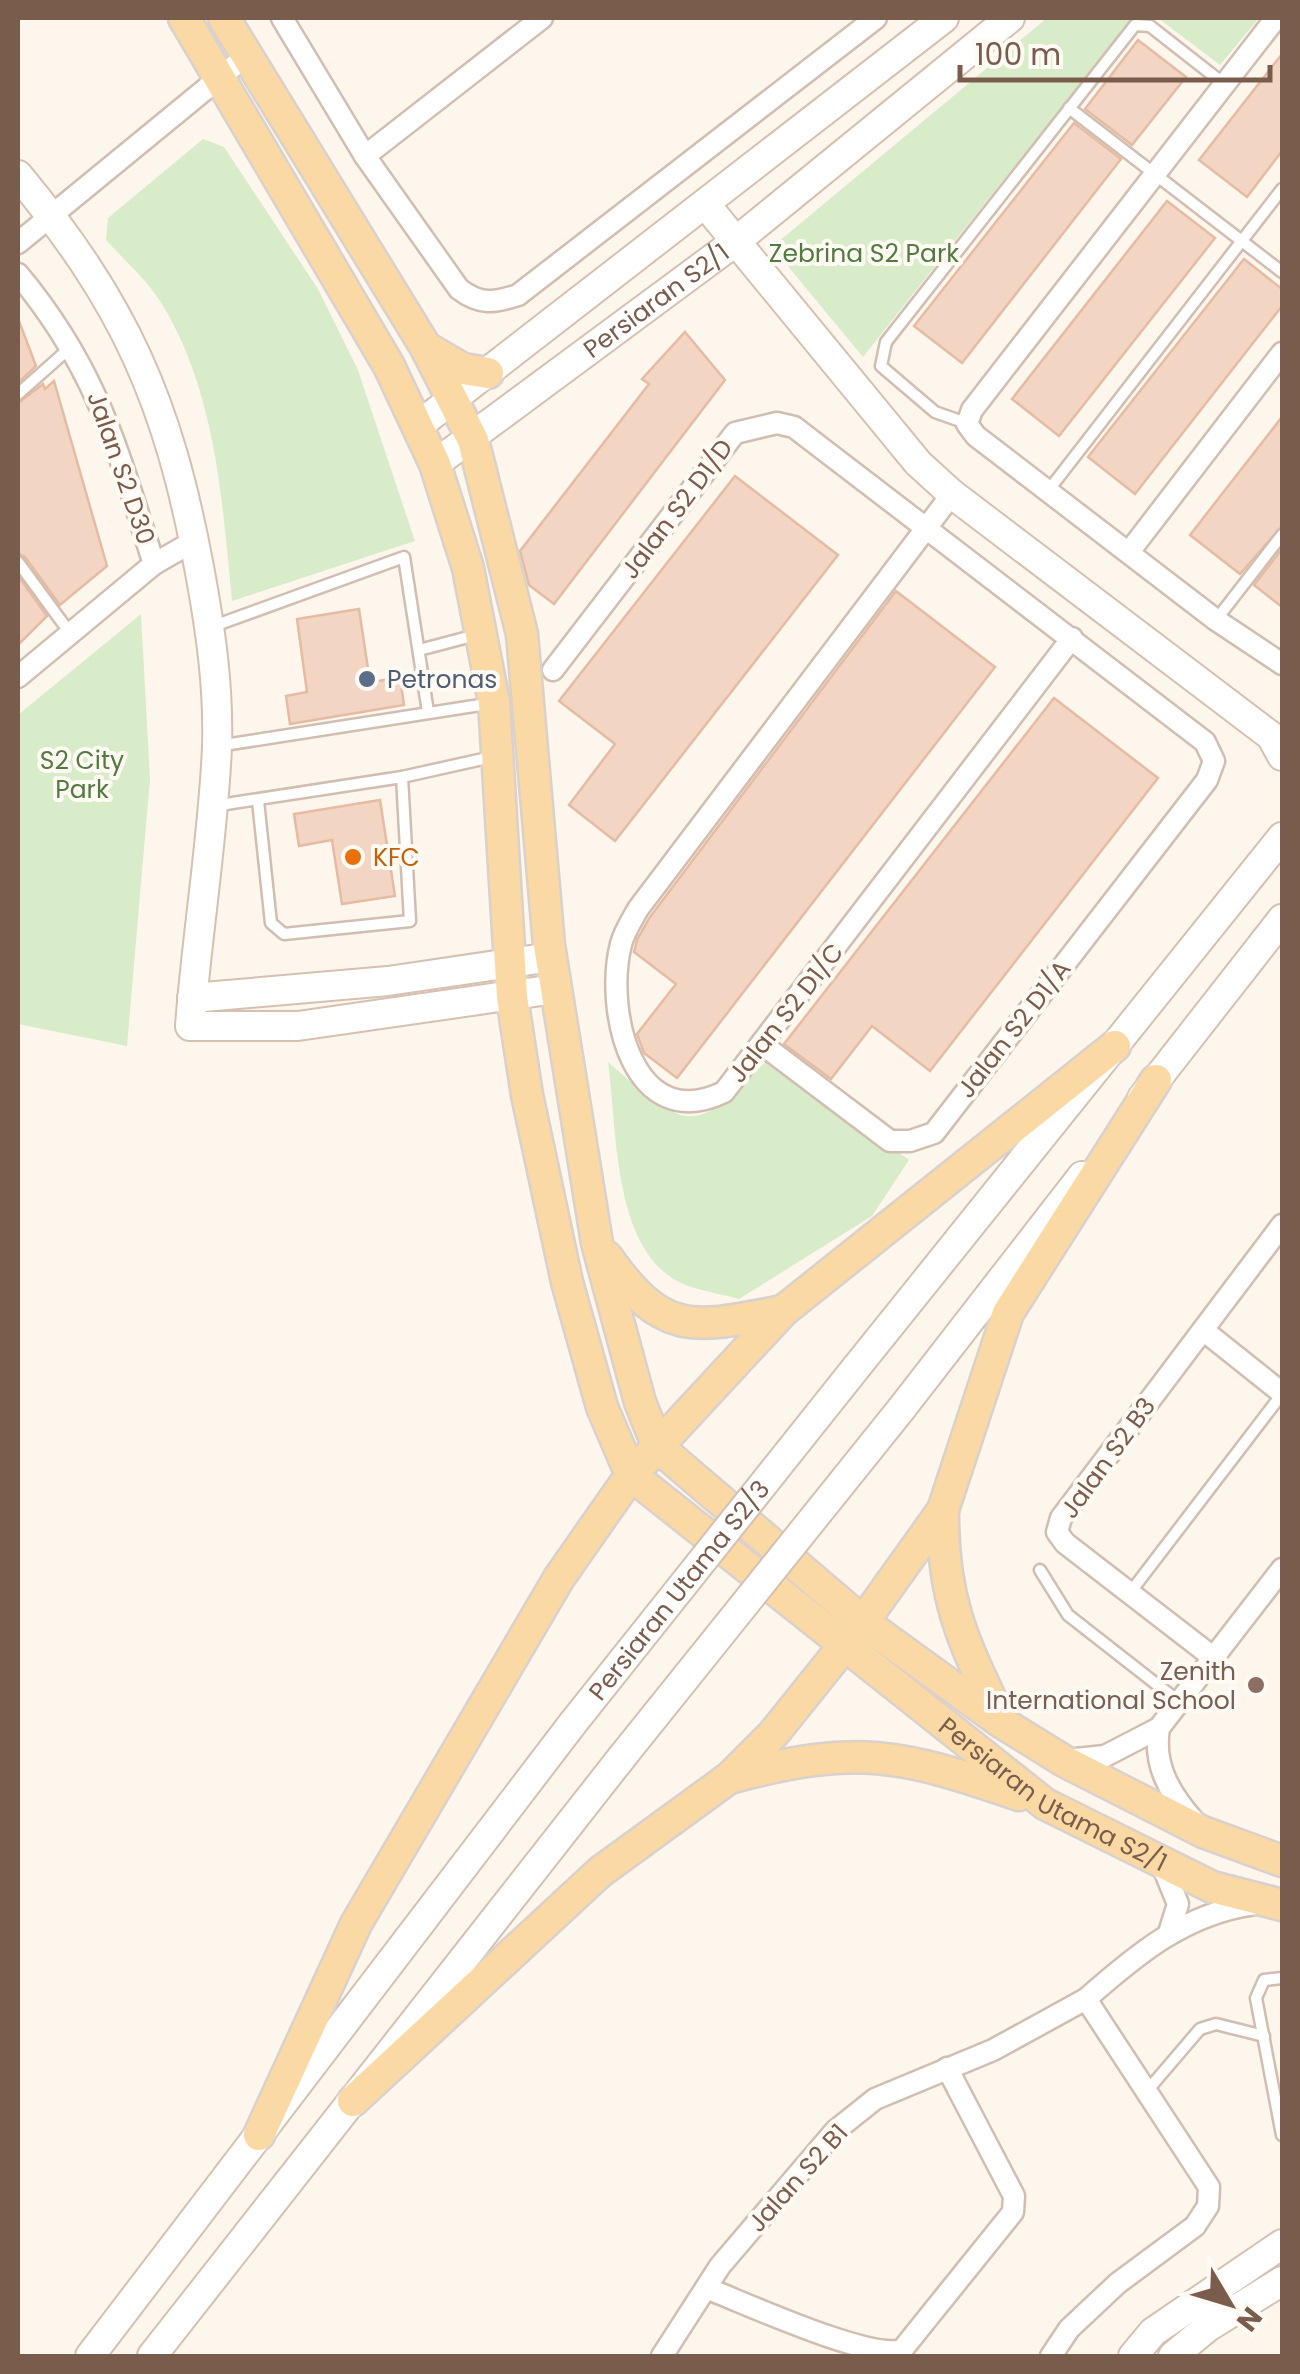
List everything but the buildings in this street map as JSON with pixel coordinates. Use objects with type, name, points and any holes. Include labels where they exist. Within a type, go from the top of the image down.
[{"type":"main road","points":[[184,18],[332,264],[419,425],[468,568],[494,702],[512,997],[527,1094],[568,1282],[602,1408],[631,1475],[853,1634]]},
{"type":"main road","points":[[224,18],[424,346],[474,440],[522,634],[555,990],[597,1243],[640,1402],[658,1447],[853,1634]]},
{"type":"main road","points":[[424,346],[463,370],[488,373]]},
{"type":"main road","points":[[258,2135],[356,1924],[559,1578],[631,1475],[782,1311],[1115,1046]]},
{"type":"main road","points":[[1001,1722],[956,1626],[942,1565],[943,1510],[1008,1313],[1156,1080]]},
{"type":"main road","points":[[597,1243],[635,1296],[666,1316],[709,1325],[782,1311]]},
{"type":"main road","points":[[353,2101],[600,1872],[729,1778],[774,1733],[853,1634],[943,1510]]},
{"type":"main road","name":"Persiaran Utama S2/1","points":[[853,1634],[1064,1761],[1202,1832],[1282,1861]]},
{"type":"main road","name":"Persiaran Utama S2/1","points":[[853,1634],[1045,1804],[1212,1887],[1275,1904]]},
{"type":"main road","points":[[729,1778],[803,1758],[870,1754],[935,1766],[1045,1804]]},
{"type":"street","points":[[282,18],[365,156],[459,289],[475,301],[495,303],[518,295],[876,18]]},
{"type":"street","points":[[365,156],[542,18]]},
{"type":"street","name":"Persiaran S2/1","points":[[419,425],[944,18]]},
{"type":"street","name":"Persiaran S2/1","points":[[435,464],[474,440],[736,242],[1010,18]]},
{"type":"street","points":[[1276,18],[972,410],[967,424],[976,436],[1216,620],[1282,664]]},
{"type":"street","points":[[18,243],[246,56]]},
{"type":"street","points":[[18,174],[51,213],[110,302],[161,406],[194,541],[210,627],[217,746],[191,1012]]},
{"type":"street","points":[[706,205],[918,463],[952,494],[1279,744]]},
{"type":"street","name":"Jalan S2 D30","points":[[18,274],[72,346],[106,414],[154,564]]},
{"type":"street","points":[[1129,552],[1282,354]]},
{"type":"street","name":"Jalan S2 D1/D","points":[[554,670],[735,433],[777,423],[794,428],[1072,638],[1205,742],[1214,761]]},
{"type":"street","name":"Jalan S2 D1/C","points":[[952,494],[638,909],[621,943],[616,991],[627,1053],[645,1080],[671,1102],[700,1104],[724,1092],[1072,638]]},
{"type":"street","name":"Jalan S2 D30","points":[[18,677],[154,564],[194,541]]},
{"type":"street","name":"Jalan S2 D1/A","points":[[763,1045],[890,1140],[910,1142],[934,1133],[1208,780],[1214,761]]},
{"type":"street","name":"Persiaran Utama S2/3","points":[[90,2356],[573,1723],[1282,837]]},
{"type":"street","points":[[152,2356],[622,1757],[902,1408],[1282,918]]},
{"type":"street","points":[[191,1012],[551,957]]},
{"type":"street","points":[[191,1012],[298,1026],[555,990]]},
{"type":"street","name":"Jalan S2 B3","points":[[1214,1658],[1065,1543],[1057,1532],[1060,1518],[1282,1225]]},
{"type":"street","points":[[1203,1330],[1282,1393]]},
{"type":"street","points":[[1064,1761],[1117,1751],[1159,1728],[1282,1570]]},
{"type":"street","points":[[1159,1728],[1158,1760],[1165,1780],[1202,1832]]},
{"type":"street","points":[[1162,1865],[1178,1904],[1169,1932]]},
{"type":"street","name":"Jalan S2 B1","points":[[662,2356],[706,2288],[835,2132],[875,2099],[993,2050],[1086,2000],[1169,1932],[1210,1913],[1275,1904]]},
{"type":"street","points":[[1051,2356],[1069,2328],[1118,2283],[1195,2226],[1208,2206],[1209,2187],[1086,2000]]},
{"type":"street","points":[[706,2288],[845,2341],[888,2354],[902,2350],[1013,2212],[1014,2196],[947,2068]]},
{"type":"street","points":[[1133,2356],[1153,2332],[1271,2250],[1280,2286],[1208,2327],[1173,2356]]},
{"type":"lane","points":[[967,424],[935,412],[881,366],[880,353],[1129,31],[1144,24],[1224,84]]},
{"type":"lane","points":[[1069,108],[1282,272]]},
{"type":"lane","points":[[1048,491],[1282,189]]},
{"type":"lane","points":[[18,394],[72,346]]},
{"type":"lane","points":[[1216,620],[1282,535]]},
{"type":"lane","points":[[210,627],[404,556],[428,712]]},
{"type":"lane","points":[[18,562],[71,634]]},
{"type":"lane","points":[[419,650],[482,633]]},
{"type":"lane","points":[[217,746],[494,702]]},
{"type":"lane","points":[[212,806],[402,777],[497,756]]},
{"type":"lane","points":[[258,801],[272,923],[284,934],[410,921],[402,777]]},
{"type":"lane","points":[[1129,1594],[1282,1393]]},
{"type":"lane","points":[[1040,1570],[1068,1614],[1179,1702]]},
{"type":"lane","points":[[1282,1978],[1264,1980],[1256,1998],[1282,2136]]},
{"type":"lane","points":[[1147,2091],[1200,2030],[1216,2024],[1264,2036]]},
{"type":"green space","name":"Zebrina S2 Park","points":[[1047,18],[1132,18],[863,357],[772,247]]},
{"type":"green space","points":[[1158,18],[1259,18],[1220,65]]},
{"type":"green space","points":[[203,139],[224,147],[318,289],[358,370],[415,541],[232,601],[214,448],[194,374],[162,304],[106,240],[108,218]]},
{"type":"green space","name":"S2 City Park","points":[[141,614],[150,779],[127,1046],[18,1024],[18,715]]},
{"type":"green space","points":[[769,1058],[909,1160],[872,1216],[739,1299],[672,1278],[653,1260],[638,1237],[621,1180],[608,1062],[657,1102],[675,1113],[691,1116],[706,1113],[724,1102]]},
{"type":"place","name":"Petronas","points":[[367,679]]},
{"type":"place","name":"KFC","points":[[353,857]]},
{"type":"place","name":"Zenith International School","points":[[1256,1685]]}]
